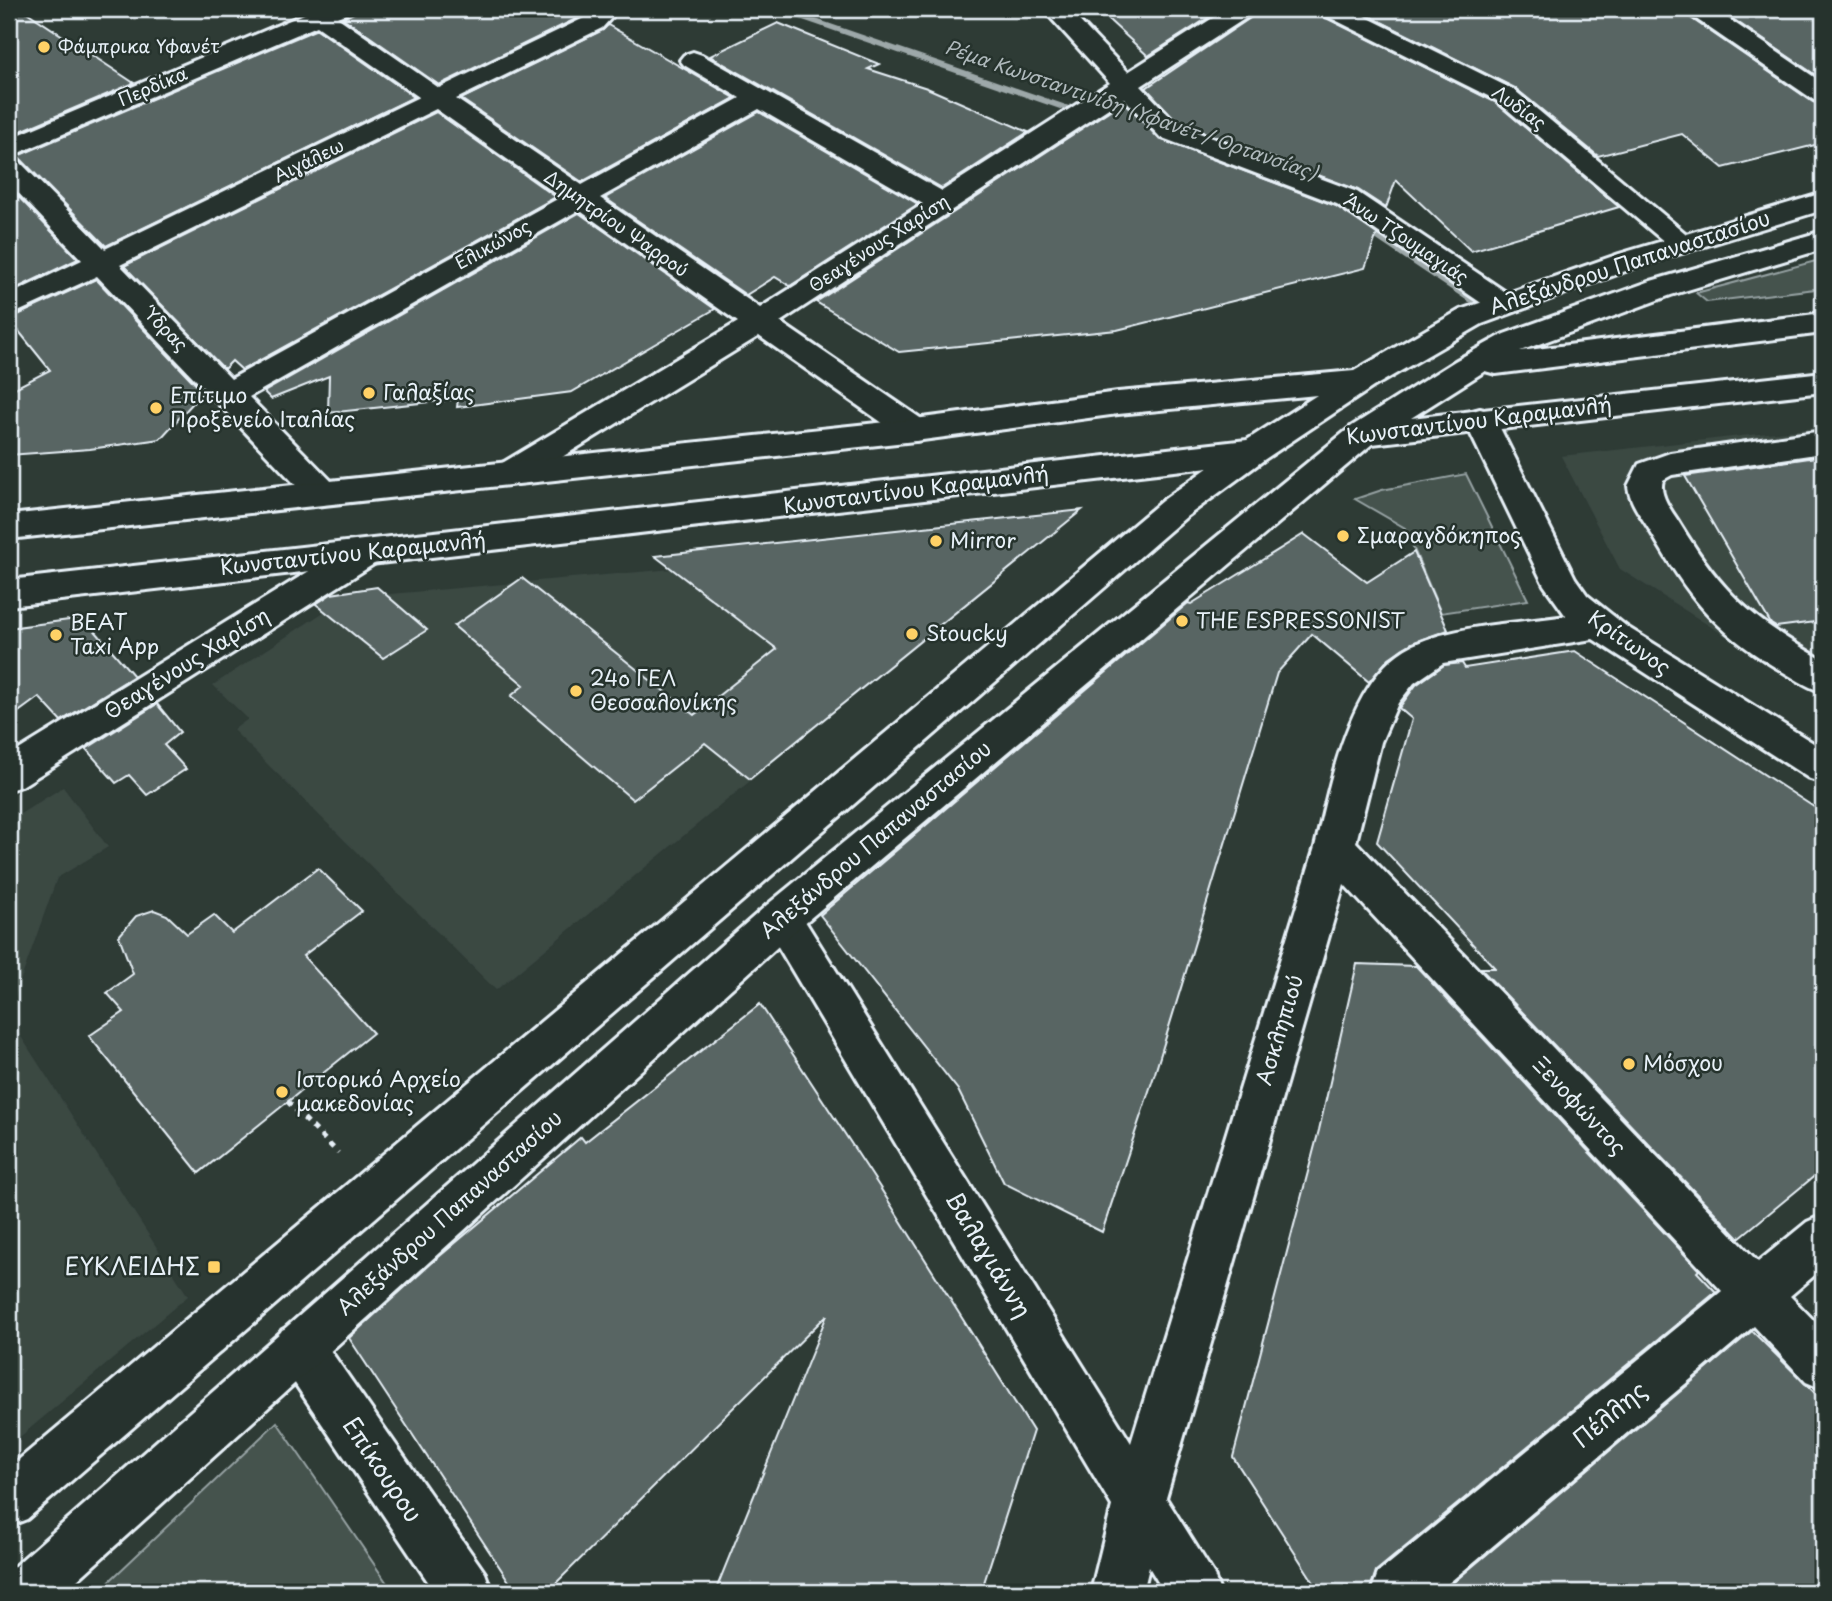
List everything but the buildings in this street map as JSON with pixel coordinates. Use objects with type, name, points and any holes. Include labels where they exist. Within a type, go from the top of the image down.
[{"type":"street","name":"Αιγάλεω","points":[[9,307],[593,23],[600,17],[602,9]]},
{"type":"street","name":"Άνω Τζουμαγιάς","points":[[1055,9],[1115,90],[1170,131],[1347,198],[1503,304]]},
{"type":"street","name":"Θεαγένους Χαρίση","points":[[511,473],[758,323],[1243,9]]},
{"type":"street","name":"Λυδίας","points":[[1332,9],[1505,95],[1683,243]]},
{"type":"street","points":[[1698,9],[1823,95]]},
{"type":"street","name":"Δημητρίου Ψαρρού","points":[[328,12],[438,98],[915,430]]},
{"type":"street","name":"Περδίκα","points":[[9,149],[328,12]]},
{"type":"street","points":[[693,60],[942,203]]},
{"type":"street","name":"Ελικώνος","points":[[229,394],[759,98]]},
{"type":"street","name":"Ύδρας","points":[[9,167],[323,493]]},
{"type":"street","name":"Αλεξάνδρου Παπαναστασίου","points":[[9,1501],[1174,509],[1254,451],[1362,380],[1471,317],[1683,243],[1823,201]]},
{"type":"street","name":"Αλεξάνδρου Παπαναστασίου","points":[[25,1592],[781,918],[1363,434],[1466,368],[1515,341],[1661,288],[1823,240]]},
{"type":"street","points":[[9,527],[915,430],[1118,403],[1362,380],[1823,323]]},
{"type":"street","name":"Κωνσταντίνου Καραμανλή","points":[[9,593],[1254,451],[1363,434],[1823,382]]},
{"type":"street","name":"Κρίτωνος","points":[[1480,421],[1561,585],[1575,604],[1598,625],[1823,768]]},
{"type":"street","points":[[1823,442],[1670,464],[1656,468],[1647,476],[1643,488],[1705,590],[1722,610],[1823,678]]},
{"type":"street","name":"Θεαγένους Χαρίση","points":[[9,775],[365,553]]},
{"type":"street","name":"Ασκληπιού","points":[[1117,1592],[1139,1502],[1335,846],[1366,732],[1384,695],[1408,667],[1427,655],[1450,648],[1598,625]]},
{"type":"street","name":"Ξενοφώντος","points":[[1335,846],[1823,1365]]},
{"type":"street","name":"Βαλαγιάννη","points":[[781,918],[1194,1592]]},
{"type":"street","name":"Πέλλης","points":[[1397,1592],[1823,1238]]},
{"type":"street","name":"Επίκουρου","points":[[299,1347],[466,1592]]},
{"type":"path","points":[[288,1101],[341,1156]]},
{"type":"shaded area","points":[[1823,259],[1823,288],[1707,302],[1696,293]]},
{"type":"shaded area","points":[[1823,427],[1823,698],[1620,569],[1561,456]]},
{"type":"shaded area","points":[[1466,474],[1528,600],[1441,613],[1405,528],[1355,499],[1382,490]]},
{"type":"shaded area","points":[[673,569],[846,702],[496,990],[233,730],[248,719],[213,685],[345,598]]},
{"type":"shaded area","points":[[63,787],[108,847],[57,878],[9,1013],[9,821]]},
{"type":"shaded area","points":[[9,1018],[188,1296],[9,1446]]},
{"type":"shaded area","points":[[277,1422],[393,1592],[98,1592]]},
{"type":"waterway","name":"Ρέμα Κωνσταντινίδη (Υφανέτ / Ορτανσίας)","points":[[777,9],[1240,167]]},
{"type":"waterway","name":"Ρέμα Κωνσταντινίδη (Υφανέτ / Ορτανσίας)","points":[[1273,179],[1330,203],[1489,309]]},
{"type":"place","name":"Φάμπρικα Υφανέτ","points":[[44,47]]},
{"type":"place","name":"Γαλαξίας","points":[[369,393]]},
{"type":"place","name":"Επίτιμο Προξενείο Ιταλίας","points":[[156,408]]},
{"type":"place","name":"Σμαραγδόκηπος","points":[[1343,536]]},
{"type":"place","name":"Mirror","points":[[936,541]]},
{"type":"place","name":"THE ESPRESSONIST","points":[[1182,621]]},
{"type":"place","name":"Stoucky","points":[[912,634]]},
{"type":"place","name":"ΒΕΑΤ Taxi App","points":[[56,635]]},
{"type":"place","name":"24ο ΓΕΛ Θεσσαλονίκης","points":[[576,691]]},
{"type":"place","name":"Μόσχου","points":[[1629,1064]]},
{"type":"place","name":"Ιστορικό Αρχείο μακεδονίας","points":[[282,1092]]},
{"type":"place","name":"ΕΥΚΛΕΙΔΗΣ","points":[[214,1267]]}]
